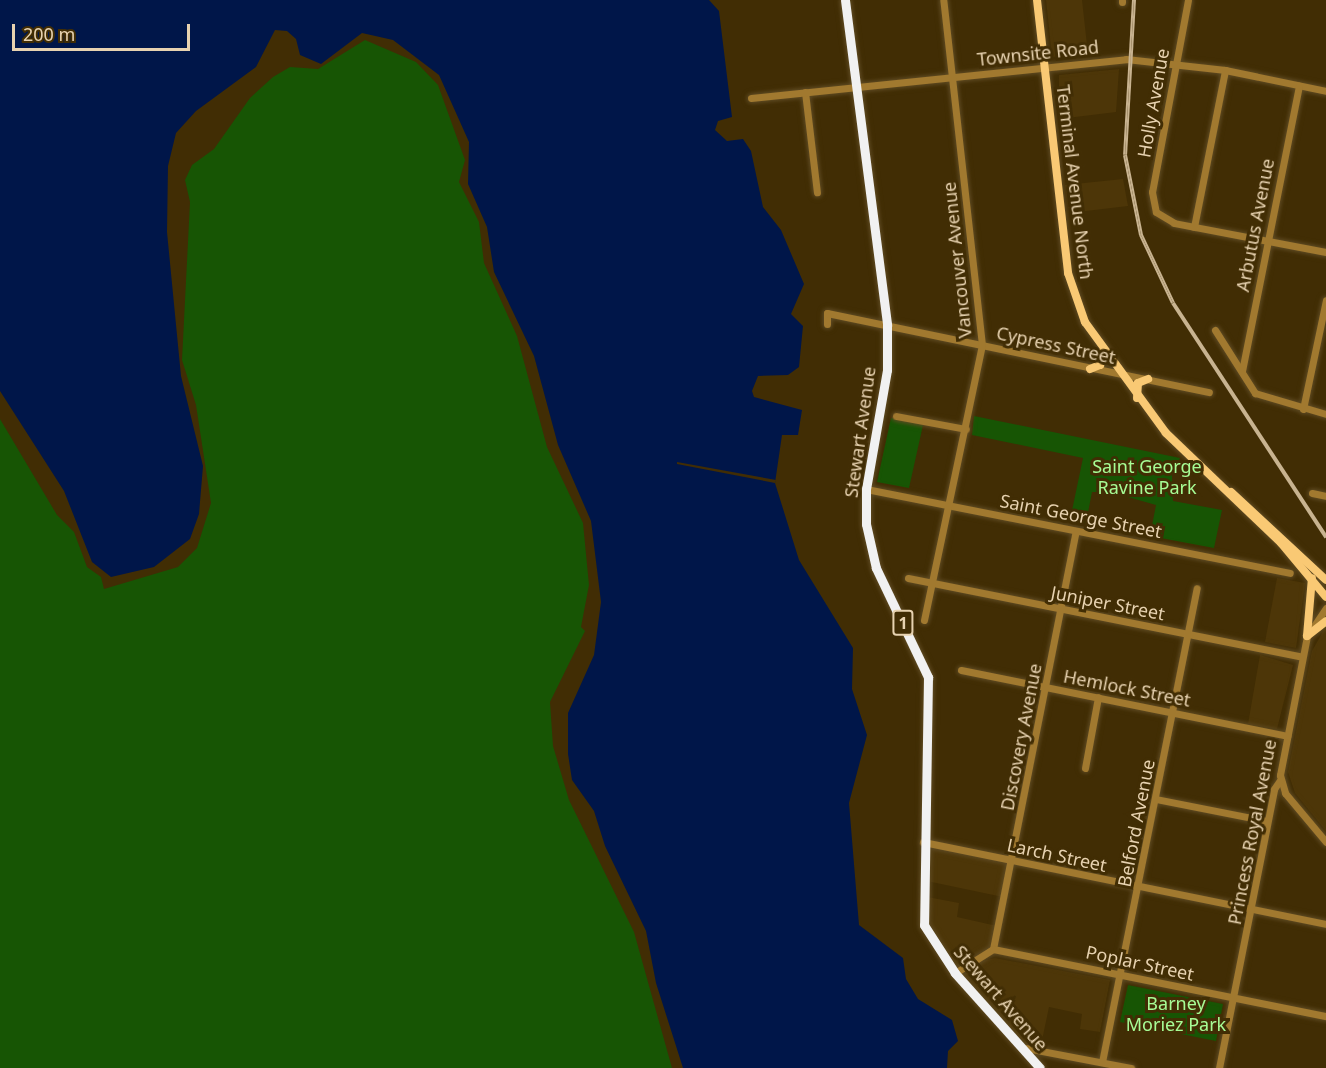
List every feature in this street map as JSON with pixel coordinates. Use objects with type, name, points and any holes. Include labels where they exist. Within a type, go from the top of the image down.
[{"type":"highway","name":"Stewart Avenue","points":[[845,0],[887,325],[887,369],[866,489],[876,568],[928,677],[930,732],[922,842],[924,925],[955,973],[1026,1048],[1040,1068]]},
{"type":"main road","name":"Terminal Avenue North","points":[[1037,0],[1068,273],[1102,353],[1137,398],[1312,578],[1326,597]]},
{"type":"main road","points":[[1090,369],[1100,365],[1102,353]]},
{"type":"main road","points":[[1137,398],[1138,383],[1148,379]]},
{"type":"main road","name":"Terminal Avenue North","points":[[1230,492],[1325,578]]},
{"type":"main road","points":[[1307,636],[1312,578]]},
{"type":"main road","points":[[1307,636],[1326,621]]},
{"type":"street","name":"Vancouver Avenue","points":[[924,620],[982,345],[943,0]]},
{"type":"street","name":"Holly Avenue","points":[[1188,0],[1152,192],[1156,212],[1194,226]]},
{"type":"street","name":"Townsite Road","points":[[751,98],[1126,59],[1175,62],[1225,70],[1326,91]]},
{"type":"street","points":[[1225,70],[1194,226],[1326,252]]},
{"type":"street","name":"Arbutus Avenue","points":[[1242,371],[1266,241],[1299,86]]},
{"type":"street","points":[[805,92],[817,192]]},
{"type":"street","points":[[1303,409],[1326,300]]},
{"type":"street","name":"Cypress Street","points":[[826,324],[827,313],[1209,392]]},
{"type":"street","points":[[1215,330],[1242,371],[1267,401],[1326,414]]},
{"type":"street","points":[[896,416],[966,429]]},
{"type":"street","name":"Saint George Street","points":[[866,489],[1290,573]]},
{"type":"street","points":[[1312,493],[1326,496]]},
{"type":"street","name":"Discovery Avenue","points":[[993,949],[1047,687],[1076,531]]},
{"type":"street","name":"Juniper Street","points":[[908,578],[1302,657]]},
{"type":"street","name":"Belford Avenue","points":[[1102,1062],[1197,588]]},
{"type":"street","name":"Princess Royal Avenue","points":[[1219,1068],[1267,821],[1280,780],[1302,657],[1307,636],[1326,608]]},
{"type":"street","name":"Hemlock Street","points":[[961,670],[1287,735]]},
{"type":"street","points":[[1085,768],[1098,697]]},
{"type":"street","points":[[1280,780],[1326,842]]},
{"type":"street","points":[[1156,799],[1267,821]]},
{"type":"street","name":"Larch Street","points":[[922,842],[1326,924]]},
{"type":"street","points":[[955,973],[993,949]]},
{"type":"street","name":"Poplar Street","points":[[993,949],[1326,1016]]},
{"type":"street","points":[[1026,1048],[1131,1068]]},
{"type":"shaded area","points":[[1046,0],[1082,0],[1088,54],[1052,57]]},
{"type":"shaded area","points":[[1119,69],[1116,112],[1059,119],[1059,75]]},
{"type":"shaded area","points":[[1123,179],[1128,206],[1069,213],[1065,185]]},
{"type":"shaded area","points":[[1277,578],[1305,583],[1296,648],[1265,642]]},
{"type":"shaded area","points":[[1326,626],[1326,831],[1295,793],[1288,772],[1312,651]]},
{"type":"shaded area","points":[[1260,655],[1293,665],[1277,729],[1248,724]]},
{"type":"shaded area","points":[[923,844],[1010,862],[1003,897],[922,880]]},
{"type":"shaded area","points":[[922,896],[959,903],[957,917],[997,926],[992,948],[955,971],[926,924]]},
{"type":"shaded area","points":[[995,958],[1110,980],[1100,1032],[1080,1029],[1082,1014],[1049,1007],[1040,1050],[1027,1047],[962,976],[978,962]]},
{"type":"green space","points":[[365,40],[416,62],[438,85],[465,160],[459,182],[479,222],[484,263],[517,336],[547,447],[583,523],[589,585],[581,627],[585,631],[550,702],[553,746],[569,800],[634,932],[672,1068],[0,1068],[0,419],[57,515],[74,532],[87,567],[101,577],[104,589],[178,567],[197,548],[211,503],[196,405],[182,360],[190,202],[185,180],[192,165],[214,149],[250,98],[273,77],[290,67],[318,69]]},
{"type":"green space","name":"Saint George Ravine Park","points":[[974,416],[1180,458],[1172,476],[1173,501],[1222,510],[1214,548],[1150,536],[1156,505],[1110,492],[1092,492],[1086,523],[1070,520],[1083,458],[972,435]]},
{"type":"green space","points":[[891,418],[923,425],[909,488],[877,482]]},
{"type":"green space","name":"Barney Moriez Park","points":[[1128,985],[1223,1004],[1216,1041],[1120,1022]]},
{"type":"water","points":[[0,0],[709,0],[719,11],[732,117],[718,121],[715,130],[727,141],[743,139],[751,151],[763,207],[781,230],[804,284],[791,314],[803,326],[799,367],[788,375],[758,376],[752,391],[754,397],[802,410],[798,435],[782,435],[775,483],[799,560],[853,648],[852,689],[867,735],[849,803],[859,925],[903,958],[906,979],[918,999],[952,1020],[958,1041],[948,1051],[947,1068],[683,1068],[656,983],[646,931],[605,846],[594,811],[572,780],[568,754],[568,713],[594,655],[601,602],[591,521],[558,445],[534,356],[494,272],[487,227],[468,184],[469,142],[439,75],[393,40],[362,33],[321,64],[300,55],[296,39],[287,31],[275,30],[256,67],[196,111],[176,133],[168,166],[167,232],[181,376],[203,466],[199,514],[190,539],[154,567],[111,577],[92,562],[64,491],[0,391]]},
{"type":"pier","points":[[677,462],[776,480],[775,483],[677,464]]},
{"type":"railway","points":[[1134,0],[1125,155],[1141,235],[1173,303],[1326,537]]}]
